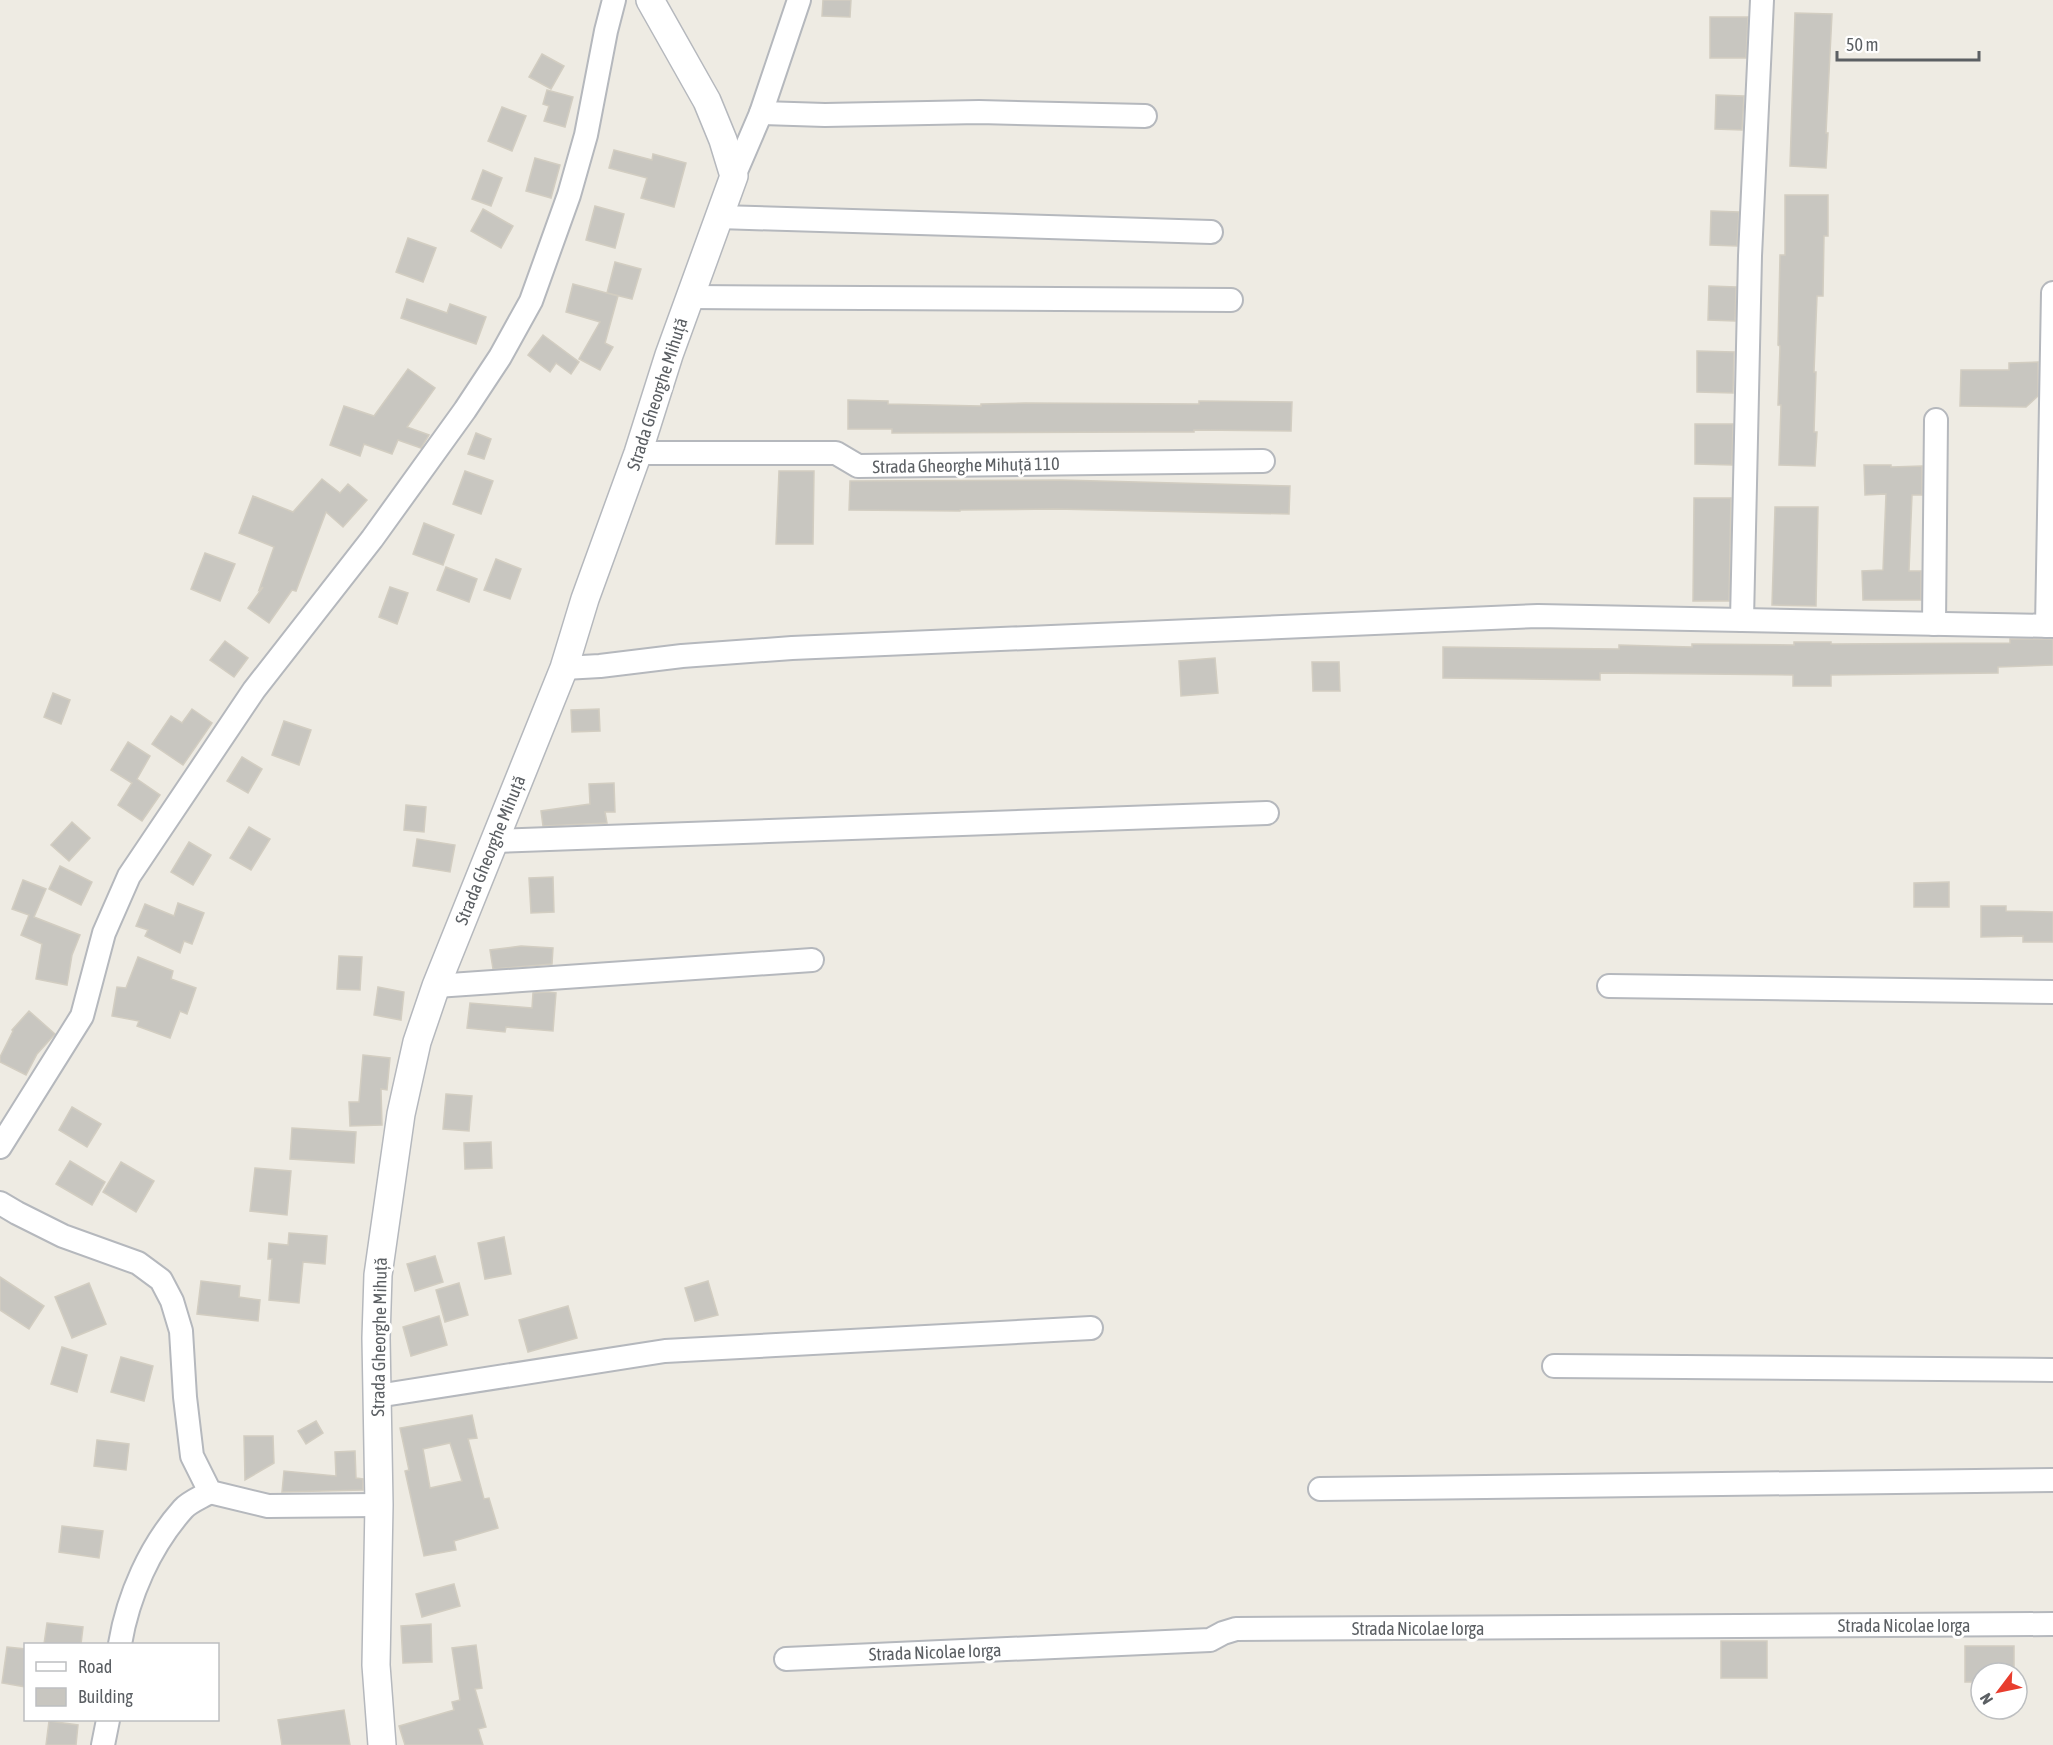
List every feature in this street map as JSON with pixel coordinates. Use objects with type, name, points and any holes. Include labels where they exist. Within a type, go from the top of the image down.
[{"type":"street","points":[[0,1147],[82,1016],[104,933],[129,876],[254,690],[372,539],[465,410],[500,357],[531,301],[569,195],[586,135],[614,0]]},
{"type":"street","points":[[650,0],[707,101],[723,140],[734,176]]},
{"type":"street","points":[[734,176],[760,114],[800,0]]},
{"type":"street","points":[[1742,620],[1750,256],[1762,0]]},
{"type":"street","points":[[760,114],[979,112],[1145,116]]},
{"type":"street","name":"Strada Gheorghe Mihuță","points":[[382,1745],[376,1665],[379,1505],[378,1275],[401,1114],[417,1042],[436,986],[564,668],[585,599],[734,176]]},
{"type":"street","points":[[719,217],[1211,232]]},
{"type":"street","points":[[564,668],[792,648],[1538,616],[2050,626],[2053,293]]},
{"type":"street","points":[[690,297],[1231,300]]},
{"type":"street","points":[[1934,624],[1936,420]]},
{"type":"street","name":"Strada Gheorghe Mihuță 110","points":[[638,453],[837,453],[858,466],[1263,461]]},
{"type":"street","points":[[494,841],[1267,813]]},
{"type":"street","points":[[436,986],[812,960]]},
{"type":"street","points":[[1609,986],[2053,992]]},
{"type":"street","points":[[0,1203],[63,1236],[138,1263],[160,1280],[172,1301],[181,1330],[185,1397],[192,1456],[210,1492]]},
{"type":"street","points":[[377,1396],[665,1351],[1091,1328]]},
{"type":"street","points":[[1554,1366],[2053,1370]]},
{"type":"street","points":[[1320,1489],[2053,1480]]},
{"type":"street","points":[[120,1643],[123,1623],[148,1558],[184,1507],[210,1492],[268,1506],[379,1505]]},
{"type":"street","name":"Strada Nicolae Iorga","points":[[786,1659],[1210,1640],[1236,1629],[2053,1624]]},
{"type":"street","points":[[103,1745],[108,1721]]},
{"type":"building","points":[[823,0],[851,0],[850,17],[822,16]]},
{"type":"building","points":[[1795,13],[1832,14],[1826,168],[1790,166]]},
{"type":"building","points":[[1710,17],[1748,17],[1746,58],[1710,58]]},
{"type":"building","points":[[542,54],[564,66],[551,89],[529,77]]},
{"type":"building","points":[[547,90],[573,97],[565,127],[544,121],[549,106],[543,104]]},
{"type":"building","points":[[1716,95],[1744,96],[1742,130],[1715,129]]},
{"type":"building","points":[[502,107],[526,116],[512,151],[488,141]]},
{"type":"building","points":[[614,150],[652,160],[653,154],[686,163],[674,207],[641,198],[647,178],[609,168]]},
{"type":"building","points":[[535,158],[560,165],[551,198],[526,191]]},
{"type":"building","points":[[483,170],[502,178],[491,206],[472,199]]},
{"type":"building","points":[[1785,195],[1828,195],[1828,236],[1824,236],[1823,296],[1817,296],[1814,372],[1816,372],[1814,432],[1817,432],[1815,466],[1779,465],[1780,255],[1785,255]]},
{"type":"building","points":[[595,206],[624,214],[615,248],[586,240]]},
{"type":"building","points":[[483,209],[513,226],[501,248],[471,231]]},
{"type":"building","points":[[1711,211],[1739,212],[1737,246],[1710,245]]},
{"type":"building","points":[[408,238],[436,248],[423,282],[396,272]]},
{"type":"building","points":[[615,262],[641,269],[632,299],[607,293]]},
{"type":"building","points":[[573,284],[618,296],[605,343],[613,347],[600,370],[579,359],[600,322],[566,312]]},
{"type":"building","points":[[1709,286],[1736,287],[1735,321],[1708,320]]},
{"type":"building","points":[[407,299],[447,313],[450,304],[486,317],[476,344],[401,318]]},
{"type":"building","points":[[543,335],[579,362],[571,374],[556,363],[550,372],[528,355]]},
{"type":"building","points":[[1697,351],[1734,352],[1733,393],[1697,392]]},
{"type":"building","points":[[2038,362],[2038,396],[2026,407],[1960,406],[1961,370],[2009,370],[2009,363]]},
{"type":"building","points":[[408,369],[435,388],[407,427],[429,435],[421,448],[398,440],[392,454],[364,444],[360,456],[330,445],[344,406],[374,416]]},
{"type":"building","points":[[848,400],[888,401],[888,404],[981,406],[981,404],[1025,403],[1292,402],[1291,431],[892,433],[892,429],[848,429]]},
{"type":"building","points":[[1695,424],[1733,424],[1732,465],[1695,464]]},
{"type":"building","points":[[476,433],[491,439],[484,459],[468,454]]},
{"type":"building","points":[[1864,465],[1922,466],[1922,495],[1912,495],[1909,571],[1921,571],[1921,600],[1863,600],[1862,571],[1883,570],[1886,494],[1865,495]]},
{"type":"building","points":[[465,471],[493,481],[481,514],[453,504]]},
{"type":"building","points":[[779,471],[814,471],[813,544],[776,544]]},
{"type":"building","points":[[322,479],[340,493],[348,484],[367,500],[343,527],[326,512],[296,591],[292,590],[269,623],[248,608],[263,587],[259,590],[274,547],[239,533],[253,496],[293,512]]},
{"type":"building","points":[[1061,480],[1290,486],[1289,514],[1055,509],[849,510],[850,481]]},
{"type":"building","points":[[1694,498],[1731,498],[1729,601],[1693,601]]},
{"type":"building","points":[[1775,507],[1818,507],[1816,606],[1772,605]]},
{"type":"building","points":[[424,523],[454,535],[443,565],[413,554]]},
{"type":"building","points":[[205,553],[235,564],[220,601],[191,589]]},
{"type":"building","points":[[496,559],[521,569],[510,599],[484,590]]},
{"type":"building","points":[[446,567],[477,579],[469,602],[437,590]]},
{"type":"building","points":[[390,587],[408,593],[397,624],[379,617]]},
{"type":"building","points":[[2010,639],[2053,639],[2053,665],[1998,667],[1998,673],[1831,675],[1831,686],[1793,686],[1793,675],[1600,673],[1600,680],[1443,678],[1443,647],[1619,649],[1619,645],[1692,647],[1692,644],[1794,645],[1794,642],[1831,642],[1831,644],[2010,643]]},
{"type":"building","points":[[225,641],[248,658],[234,677],[210,660]]},
{"type":"building","points":[[1215,658],[1218,693],[1181,696],[1179,661]]},
{"type":"building","points":[[1312,662],[1339,662],[1340,691],[1313,691]]},
{"type":"building","points":[[53,693],[70,700],[61,724],[44,717]]},
{"type":"building","points":[[192,709],[212,723],[183,765],[152,744],[171,716],[182,723]]},
{"type":"building","points":[[599,709],[600,731],[572,732],[571,710]]},
{"type":"building","points":[[284,721],[311,730],[299,765],[272,755]]},
{"type":"building","points":[[128,742],[150,756],[137,779],[160,795],[142,821],[118,805],[132,783],[111,770]]},
{"type":"building","points":[[242,757],[262,769],[248,793],[227,781]]},
{"type":"building","points":[[614,783],[615,812],[605,812],[607,823],[543,826],[541,811],[590,804],[589,784]]},
{"type":"building","points":[[406,805],[426,807],[424,832],[404,830]]},
{"type":"building","points":[[72,822],[90,838],[69,861],[51,845]]},
{"type":"building","points":[[249,827],[270,839],[251,870],[230,858]]},
{"type":"building","points":[[417,839],[455,845],[450,872],[413,866]]},
{"type":"building","points":[[189,842],[211,855],[193,885],[171,872]]},
{"type":"building","points":[[60,866],[92,882],[81,905],[49,889]]},
{"type":"building","points":[[553,877],[554,912],[531,913],[529,878]]},
{"type":"building","points":[[23,880],[46,889],[34,917],[80,935],[72,955],[67,985],[36,979],[42,944],[21,935],[29,915],[12,909]]},
{"type":"building","points":[[1949,882],[1949,907],[1914,907],[1914,883]]},
{"type":"building","points":[[178,903],[204,913],[192,944],[184,941],[180,953],[145,936],[148,930],[136,926],[145,904],[174,916]]},
{"type":"building","points":[[1981,906],[2006,906],[2006,911],[2053,912],[2053,942],[2023,942],[2023,936],[1981,937]]},
{"type":"building","points":[[521,946],[553,948],[552,964],[493,969],[490,950]]},
{"type":"building","points":[[339,956],[362,957],[360,990],[337,989]]},
{"type":"building","points":[[138,957],[173,971],[171,979],[196,988],[187,1014],[180,1011],[170,1038],[137,1026],[139,1021],[112,1016],[117,987],[126,988]]},
{"type":"building","points":[[378,987],[404,992],[401,1020],[374,1015]]},
{"type":"building","points":[[533,993],[556,993],[553,1031],[506,1027],[505,1032],[467,1028],[470,1003],[532,1008]]},
{"type":"building","points":[[29,1011],[55,1034],[37,1054],[26,1075],[0,1062],[0,1057],[12,1030]]},
{"type":"building","points":[[363,1055],[390,1058],[387,1090],[381,1089],[382,1125],[350,1126],[349,1102],[359,1102]]},
{"type":"building","points":[[446,1094],[472,1096],[469,1131],[443,1129]]},
{"type":"building","points":[[72,1107],[101,1124],[87,1147],[59,1130]]},
{"type":"building","points":[[292,1128],[356,1132],[354,1163],[290,1159]]},
{"type":"building","points":[[491,1142],[492,1168],[465,1169],[464,1143]]},
{"type":"building","points":[[70,1161],[105,1182],[92,1205],[56,1184]]},
{"type":"building","points":[[121,1162],[154,1181],[136,1212],[103,1192]]},
{"type":"building","points":[[255,1168],[291,1171],[287,1215],[250,1211]]},
{"type":"building","points":[[289,1233],[327,1236],[325,1264],[303,1262],[299,1303],[269,1300],[272,1259],[268,1259],[269,1243],[288,1245]]},
{"type":"building","points":[[504,1237],[511,1274],[485,1279],[478,1243]]},
{"type":"building","points":[[435,1256],[443,1282],[415,1291],[407,1264]]},
{"type":"building","points":[[0,1277],[44,1306],[29,1329],[0,1310]]},
{"type":"building","points":[[201,1281],[240,1286],[239,1297],[260,1300],[258,1321],[197,1314]]},
{"type":"building","points":[[708,1281],[718,1315],[695,1321],[685,1288]]},
{"type":"building","points":[[89,1283],[106,1324],[72,1338],[55,1297]]},
{"type":"building","points":[[459,1283],[468,1315],[445,1322],[436,1290]]},
{"type":"building","points":[[568,1306],[577,1338],[528,1352],[519,1320]]},
{"type":"building","points":[[439,1316],[447,1345],[411,1356],[403,1327]]},
{"type":"building","points":[[62,1347],[87,1355],[77,1392],[51,1384]]},
{"type":"building","points":[[121,1357],[153,1366],[144,1401],[111,1392]]},
{"type":"building","points":[[472,1415],[477,1438],[468,1439],[484,1499],[489,1498],[498,1528],[454,1541],[456,1550],[424,1556],[405,1471],[409,1470],[400,1428]],"holes":[[[450,1443],[462,1481],[430,1488],[423,1449]]]},
{"type":"building","points":[[316,1421],[323,1433],[306,1444],[298,1431]]},
{"type":"building","points":[[244,1436],[273,1436],[274,1463],[245,1480]]},
{"type":"building","points":[[97,1440],[129,1444],[126,1470],[94,1466]]},
{"type":"building","points":[[355,1451],[356,1478],[363,1479],[363,1490],[282,1492],[284,1471],[336,1476],[335,1452]]},
{"type":"building","points":[[62,1526],[103,1531],[99,1558],[59,1552]]},
{"type":"building","points":[[454,1584],[460,1606],[422,1617],[416,1594]]},
{"type":"building","points":[[47,1623],[83,1627],[81,1643],[44,1643]]},
{"type":"building","points":[[431,1624],[432,1662],[403,1663],[401,1626]]},
{"type":"building","points":[[1721,1641],[1767,1641],[1767,1678],[1721,1678]]},
{"type":"building","points":[[476,1645],[482,1688],[475,1689],[486,1727],[478,1729],[483,1745],[405,1745],[399,1726],[454,1710],[452,1702],[460,1700],[452,1648]]},
{"type":"building","points":[[1965,1646],[2014,1646],[2014,1661],[1969,1661],[1969,1682],[1965,1682]]},
{"type":"building","points":[[7,1647],[24,1649],[24,1687],[2,1683]]},
{"type":"building","points":[[344,1710],[350,1745],[282,1745],[278,1720]]},
{"type":"building","points":[[49,1721],[78,1725],[76,1745],[46,1745]]}]
